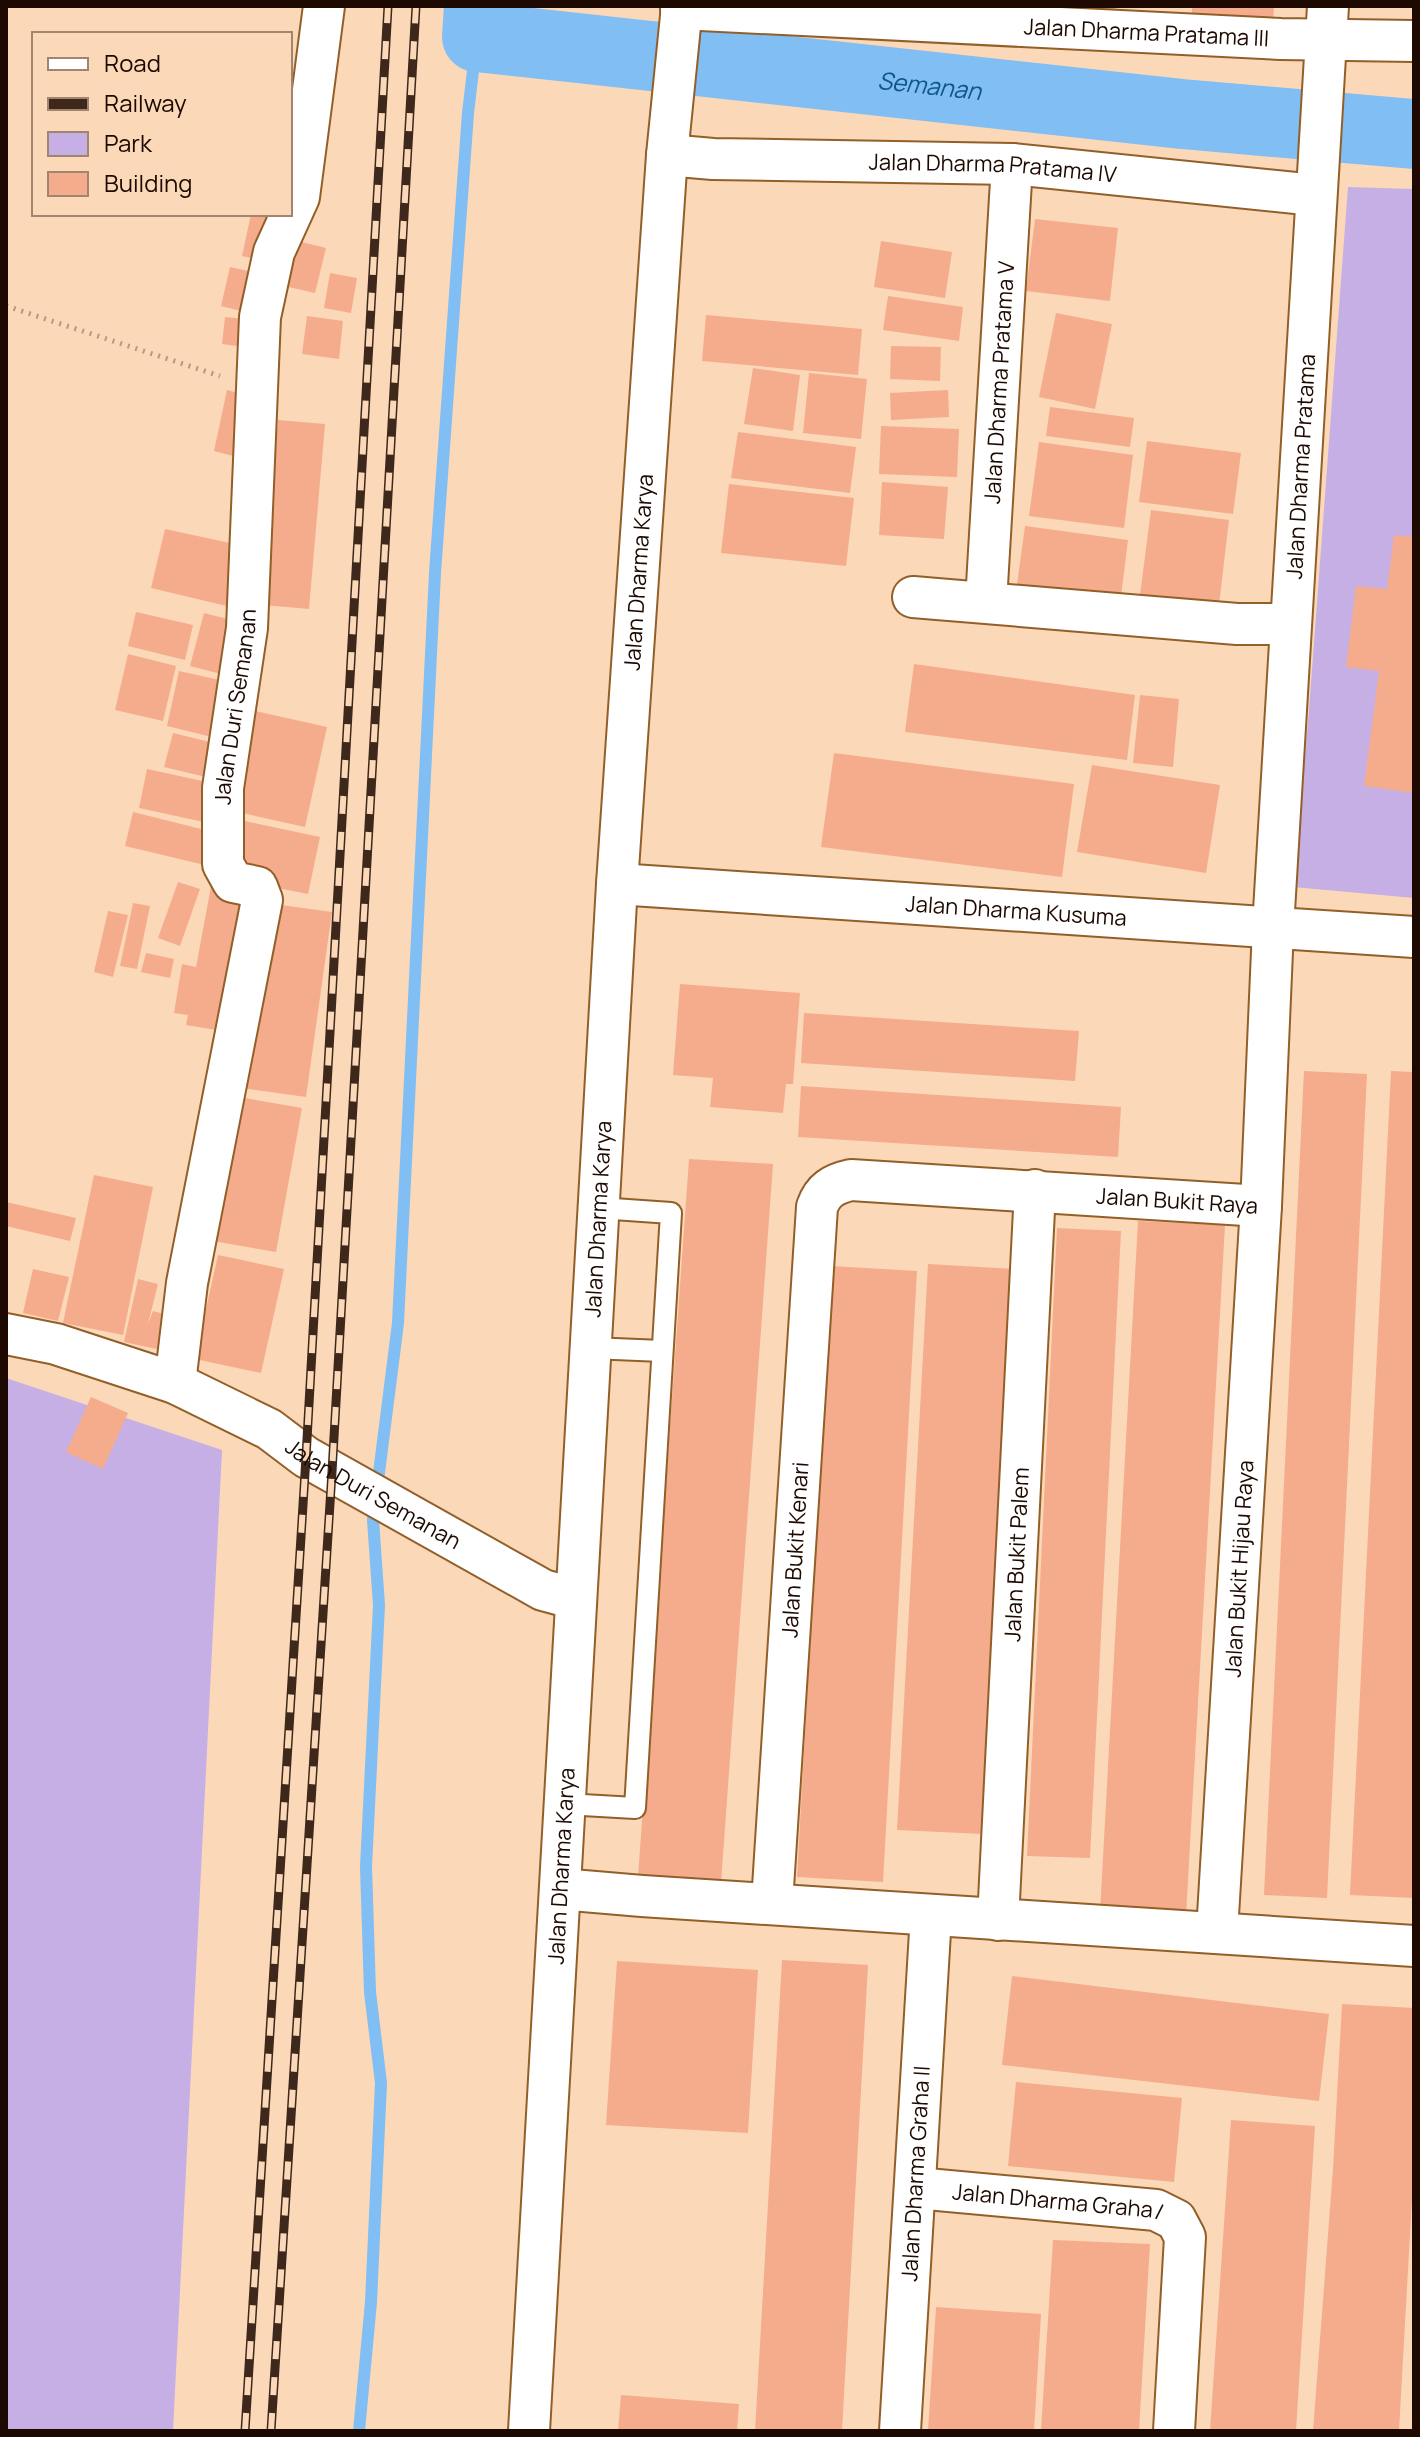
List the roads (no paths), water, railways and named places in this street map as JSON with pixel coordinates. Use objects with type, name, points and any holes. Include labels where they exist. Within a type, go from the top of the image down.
[{"type":"street","name":"Jalan Duri Semanan","points":[[292,212],[299,197],[324,6]]},
{"type":"street","name":"Jalan Dharma Pratama III","points":[[681,16],[1326,31],[1414,41]]},
{"type":"street","name":"Jalan Dharma Karya","points":[[529,2431],[617,884],[668,143],[681,16]]},
{"type":"street","name":"Jalan Dharma Pratama","points":[[1273,928],[1326,31]]},
{"type":"street","name":"Jalan Dharma Pratama IV","points":[[668,143],[713,159],[1012,164],[1316,189]]},
{"type":"street","name":"Jalan Dharma Pratama V","points":[[986,602],[1012,164]]},
{"type":"street","name":"Jalan Duri Semanan","points":[[175,1383],[187,1283],[262,900],[257,887],[233,882],[223,864],[223,788],[247,628],[260,317],[274,252],[290,216]]},
{"type":"street","points":[[913,597],[1237,624],[1290,624]]},
{"type":"street","name":"Jalan Dharma Kusuma","points":[[617,884],[1414,937]]},
{"type":"street","name":"Jalan Bukit Raya","points":[[821,1197],[829,1187],[851,1180],[1261,1206],[1273,928]]},
{"type":"street","name":"Jalan Bukit Palem","points":[[998,1920],[1035,1190]]},
{"type":"street","name":"Jalan Bukit Kenari","points":[[772,1903],[817,1207],[821,1197]]},
{"type":"street","name":"Jalan Bukit Hijau Raya","points":[[1217,1932],[1261,1206]]},
{"type":"street","name":"Jalan Duri Semanan","points":[[6,1334],[56,1344],[175,1383],[269,1429],[306,1457],[543,1590],[576,1599]]},
{"type":"street","points":[[560,1889],[1414,1946]]},
{"type":"street","name":"Jalan Dharma Graha II","points":[[900,2431],[931,1915]]},
{"type":"street","name":"Jalan Dharma Graha I","points":[[916,2188],[1156,2210],[1176,2220],[1185,2237],[1174,2431]]},
{"type":"lane","points":[[565,1804],[635,1808],[671,1213],[599,1208]]},
{"type":"lane","points":[[591,1348],[662,1351]]},
{"type":"waterway","name":"Semanan","points":[[479,6],[477,37],[1182,114],[1414,134]]},
{"type":"waterway","points":[[359,2431],[371,2302],[381,2083],[370,1992],[366,1867],[379,1605],[373,1520],[398,1323],[435,573],[468,113],[477,37]]},
{"type":"railway","points":[[245,2431],[306,1457],[388,6]]},
{"type":"railway","points":[[271,2431],[332,1472],[416,6]]}]
